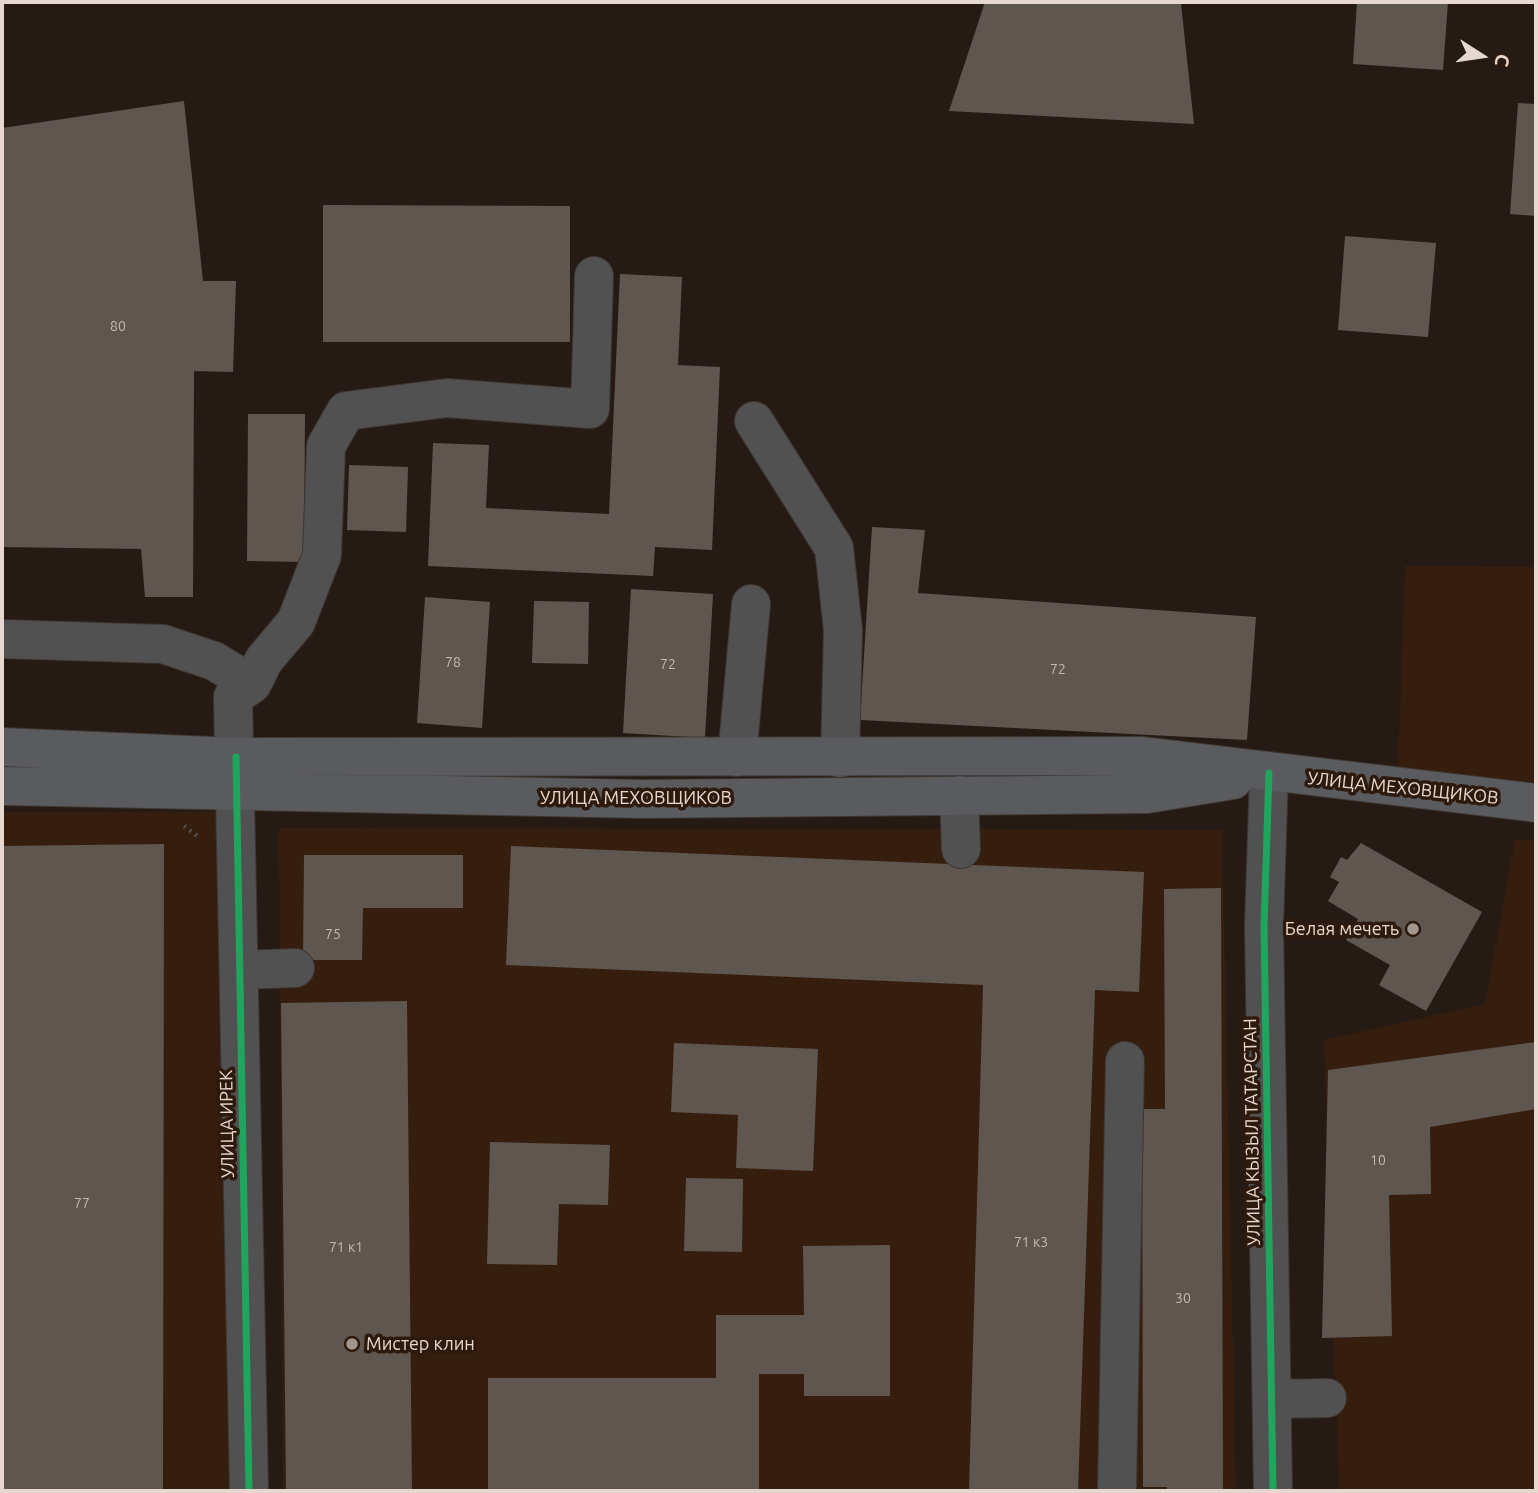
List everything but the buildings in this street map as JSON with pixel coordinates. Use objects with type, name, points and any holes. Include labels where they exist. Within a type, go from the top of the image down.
[{"type":"main road","name":"УЛИЦА МЕХОВЩИКОВ","points":[[2,747],[236,775],[520,798],[1147,794],[1269,773]]},
{"type":"main road","name":"УЛИЦА МЕХОВЩИКОВ","points":[[2,786],[737,757],[1143,755],[1269,773],[1536,803]]},
{"type":"street","points":[[2,639],[163,644],[214,661],[251,684],[264,660],[296,622],[322,555],[326,446],[346,411],[447,398],[590,409],[594,276]]},
{"type":"street","points":[[754,421],[834,548],[843,630],[840,758]]},
{"type":"street","points":[[737,757],[751,604]]},
{"type":"street","name":"УЛИЦА ИРЕК","points":[[249,1491],[233,698],[251,684]]},
{"type":"street","name":"УЛИЦА КЫЗЫЛ ТАТАРСТАН","points":[[1269,773],[1264,926],[1273,1491]]},
{"type":"street","points":[[959,795],[961,849]]},
{"type":"street","points":[[240,970],[295,968]]},
{"type":"street","points":[[1117,1491],[1125,1061]]},
{"type":"street","points":[[1272,1398],[1327,1398]]},
{"type":"shaded area","points":[[1405,566],[1536,567],[1536,782],[1398,771]]},
{"type":"shaded area","points":[[2,812],[220,812],[245,1491],[2,1491]]},
{"type":"shaded area","points":[[279,828],[1222,830],[1236,1491],[283,1491]]},
{"type":"shaded area","points":[[1515,839],[1536,841],[1536,1491],[1339,1491],[1324,1040],[1485,1004]]},
{"type":"cycle path","points":[[236,757],[249,1491]]},
{"type":"cycle path","points":[[1269,773],[1264,926],[1273,1491]]},
{"type":"place","name":"Белая мечеть","points":[[1413,929]]},
{"type":"place","name":"Мистер клин","points":[[352,1344]]}]
